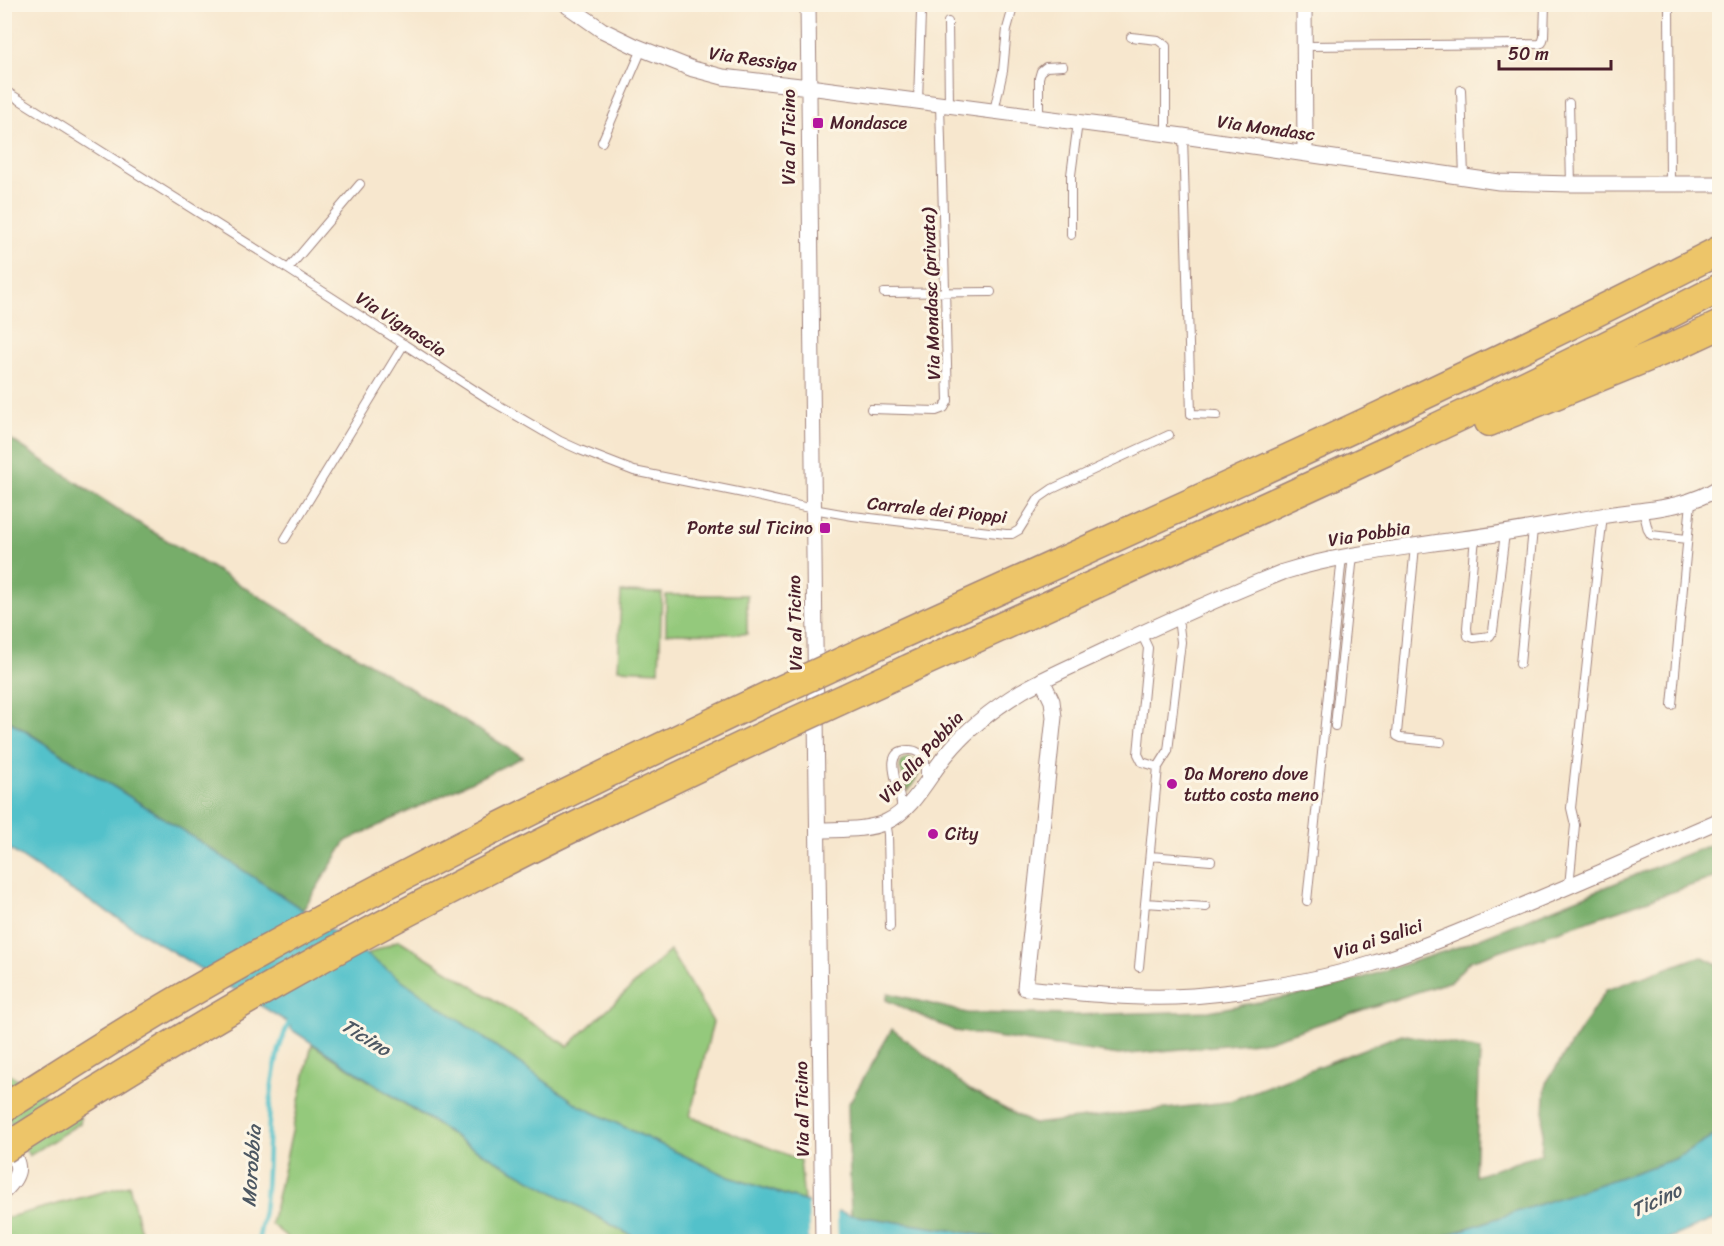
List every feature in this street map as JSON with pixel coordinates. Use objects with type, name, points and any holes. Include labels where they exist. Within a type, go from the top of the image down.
[{"type":"highway","points":[[4,1108],[179,999],[446,853],[772,694],[1345,433],[1530,345],[1719,250]]},
{"type":"highway","points":[[4,1149],[149,1058],[300,970],[452,889],[623,803],[906,670],[1264,508],[1532,382],[1719,288]]},
{"type":"highway","points":[[1264,508],[1480,426],[1675,346],[1719,325]]},
{"type":"street","name":"Via Ressiga","points":[[565,4],[602,30],[693,69],[716,76],[809,87]]},
{"type":"street","name":"Via al Ticino","points":[[808,4],[823,1242]]},
{"type":"street","points":[[1305,4],[1305,153]]},
{"type":"street","name":"Via Mondasc","points":[[809,87],[1183,136],[1499,182],[1719,184]]},
{"type":"street","name":"Via Pobbia","points":[[1042,680],[1141,633],[1283,572],[1307,565],[1348,556],[1533,529],[1603,515],[1690,502],[1719,487]]},
{"type":"street","name":"Via alla Pobbia","points":[[819,830],[878,826],[891,820],[911,802],[956,743],[983,718],[1042,680]]},
{"type":"street","name":"Via ai Salici","points":[[1042,680],[1052,701],[1054,717],[1025,988],[1109,996],[1156,997],[1224,993],[1285,984],[1370,965],[1569,887],[1719,820]]},
{"type":"street","points":[[4,1142],[16,1160],[18,1169],[15,1178],[4,1191]]},
{"type":"lane","points":[[994,111],[1003,71],[1006,29],[1014,4]]},
{"type":"lane","points":[[1304,46],[1539,44],[1542,43],[1544,37],[1545,4]]},
{"type":"lane","points":[[1669,4],[1670,184]]},
{"type":"lane","points":[[918,101],[921,12]]},
{"type":"lane","name":"Via Mondasc (privata)","points":[[871,409],[936,411],[944,408],[949,396],[944,293],[948,22]]},
{"type":"lane","points":[[1131,37],[1158,40],[1166,46],[1166,134]]},
{"type":"lane","points":[[602,142],[642,49]]},
{"type":"lane","points":[[1040,117],[1039,78],[1041,70],[1046,67],[1063,66]]},
{"type":"lane","points":[[1461,90],[1464,177]]},
{"type":"lane","name":"Via Vignascia","points":[[6,94],[288,269],[493,402],[560,441],[634,471],[742,492],[813,509]]},
{"type":"lane","points":[[1569,103],[1571,184]]},
{"type":"lane","points":[[1071,235],[1071,174],[1078,122]]},
{"type":"lane","points":[[1183,136],[1191,414],[1216,415]]},
{"type":"lane","points":[[288,269],[360,184]]},
{"type":"lane","points":[[884,293],[991,292]]},
{"type":"lane","points":[[285,539],[404,344]]},
{"type":"lane","name":"Carrale dei Pioppi","points":[[813,509],[853,516],[1012,534],[1020,530],[1032,508],[1045,493],[1169,435]]},
{"type":"lane","points":[[1672,705],[1690,502]]},
{"type":"lane","points":[[1643,510],[1651,535],[1687,539]]},
{"type":"lane","points":[[1569,887],[1575,825],[1571,808],[1603,515]]},
{"type":"lane","points":[[1520,664],[1533,529]]},
{"type":"lane","points":[[1475,537],[1467,628],[1468,636],[1474,638],[1490,636],[1494,631],[1505,533]]},
{"type":"lane","points":[[1415,546],[1396,733],[1401,738],[1441,742]]},
{"type":"lane","points":[[1335,726],[1348,556]]},
{"type":"lane","points":[[1307,901],[1348,556]]},
{"type":"lane","points":[[1139,968],[1158,767],[1168,751],[1181,642],[1176,618]]},
{"type":"lane","points":[[1141,633],[1148,648],[1138,754],[1142,762],[1158,767]]},
{"type":"lane","points":[[890,927],[888,834],[891,820],[902,807],[892,766],[901,752],[913,750],[922,756],[926,765],[925,783]]},
{"type":"lane","points":[[1150,856],[1210,861]]},
{"type":"lane","points":[[1145,903],[1206,907]]},
{"type":"green space","points":[[4,435],[145,527],[523,757],[346,841],[303,910],[173,824],[5,718]]},
{"type":"green space","points":[[621,592],[662,593],[659,671],[618,669]]},
{"type":"green space","points":[[666,595],[747,595],[747,634],[666,633]]},
{"type":"green space","points":[[909,758],[916,762],[919,774],[908,791],[900,767],[902,761]]},
{"type":"green space","points":[[1719,841],[1719,876],[1470,961],[1451,981],[1267,1041],[1119,1055],[955,1031],[886,1000],[888,993],[967,1013],[1073,1015],[1209,1011],[1325,990],[1458,947]]},
{"type":"green space","points":[[399,940],[568,1046],[670,951],[713,1022],[690,1116],[800,1160],[804,1201],[729,1177],[580,1106],[366,955]]},
{"type":"green space","points":[[1701,956],[1719,965],[1719,1133],[1675,1159],[1429,1241],[1004,1242],[988,1236],[851,1215],[848,1105],[892,1029],[970,1090],[1033,1124],[1227,1102],[1402,1034],[1480,1050],[1475,1176],[1541,1154],[1546,1083],[1606,990]]},
{"type":"green space","points":[[312,1044],[465,1143],[628,1234],[645,1241],[293,1242],[271,1224]]},
{"type":"green space","points":[[4,1071],[76,1114],[81,1118],[80,1123],[29,1156],[5,1111]]},
{"type":"green space","points":[[129,1185],[143,1241],[5,1241],[5,1218]]},
{"type":"water","name":"Ticino","points":[[4,718],[173,824],[303,910],[580,1106],[729,1177],[804,1201],[851,1215],[988,1236],[1004,1241],[645,1242],[628,1234],[465,1143],[292,1030],[289,1023],[65,886],[5,846]]},
{"type":"water","name":"Ticino","points":[[1719,1133],[1719,1217],[1663,1241],[1429,1241],[1675,1159]]},
{"type":"pier","points":[[808,1199],[837,1208],[838,1241],[809,1241]]},
{"type":"waterway","name":"Morobbia","points":[[258,1242],[265,1205],[272,1085],[282,1040],[291,1018]]},
{"type":"place","name":"Mondasce","points":[[818,123]]},
{"type":"place","name":"Ponte sul Ticino","points":[[825,528]]},
{"type":"place","name":"Da Moreno dove tutto costa meno","points":[[1172,784]]},
{"type":"place","name":"City","points":[[933,834]]}]
